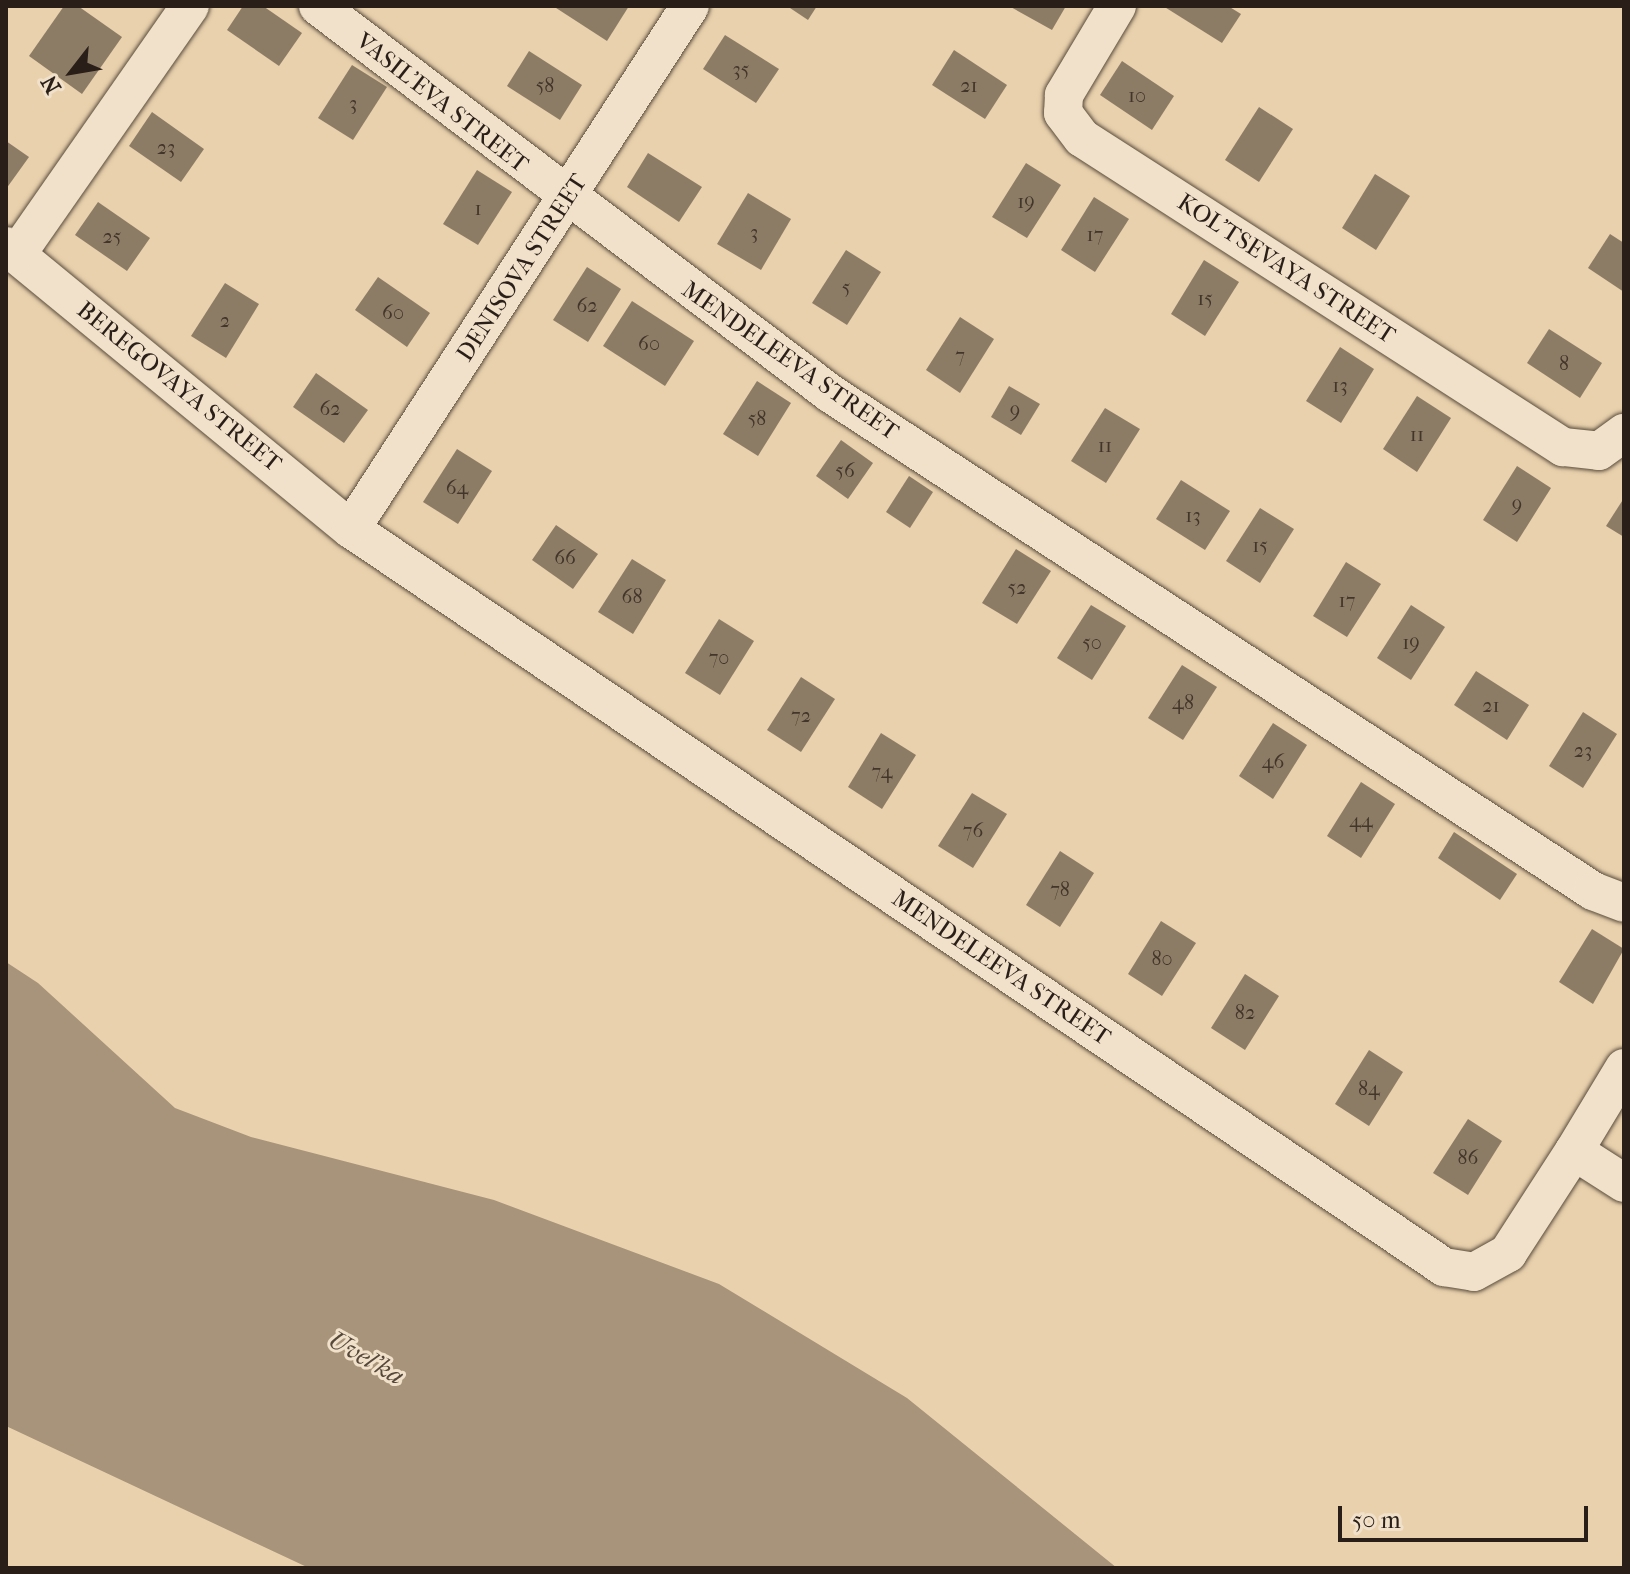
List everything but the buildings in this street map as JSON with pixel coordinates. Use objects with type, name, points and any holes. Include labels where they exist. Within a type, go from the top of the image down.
[{"type":"street","points":[[11,250],[190,6]]},
{"type":"street","name":"VASIL'EVA STREET","points":[[318,6],[567,199]]},
{"type":"street","name":"DENISOVA STREET","points":[[351,529],[690,6]]},
{"type":"street","name":"KOL'TSEVAYA STREET","points":[[1117,6],[1064,95],[1063,113],[1082,138],[1563,447],[1599,451],[1624,433]]},
{"type":"street","name":"MENDELEEVA STREET","points":[[567,199],[831,394],[1593,891],[1624,903]]},
{"type":"street","name":"BEREGOVAYA STREET","points":[[11,250],[351,529]]},
{"type":"street","name":"MENDELEEVA STREET","points":[[351,529],[1444,1267],[1474,1272],[1508,1253],[1624,1068]]},
{"type":"street","points":[[1574,1151],[1624,1183]]},
{"type":"water","name":"Uvel'ka","points":[[6,962],[38,983],[175,1108],[251,1137],[494,1200],[719,1284],[907,1398],[1117,1568],[309,1568],[6,1426]]}]
